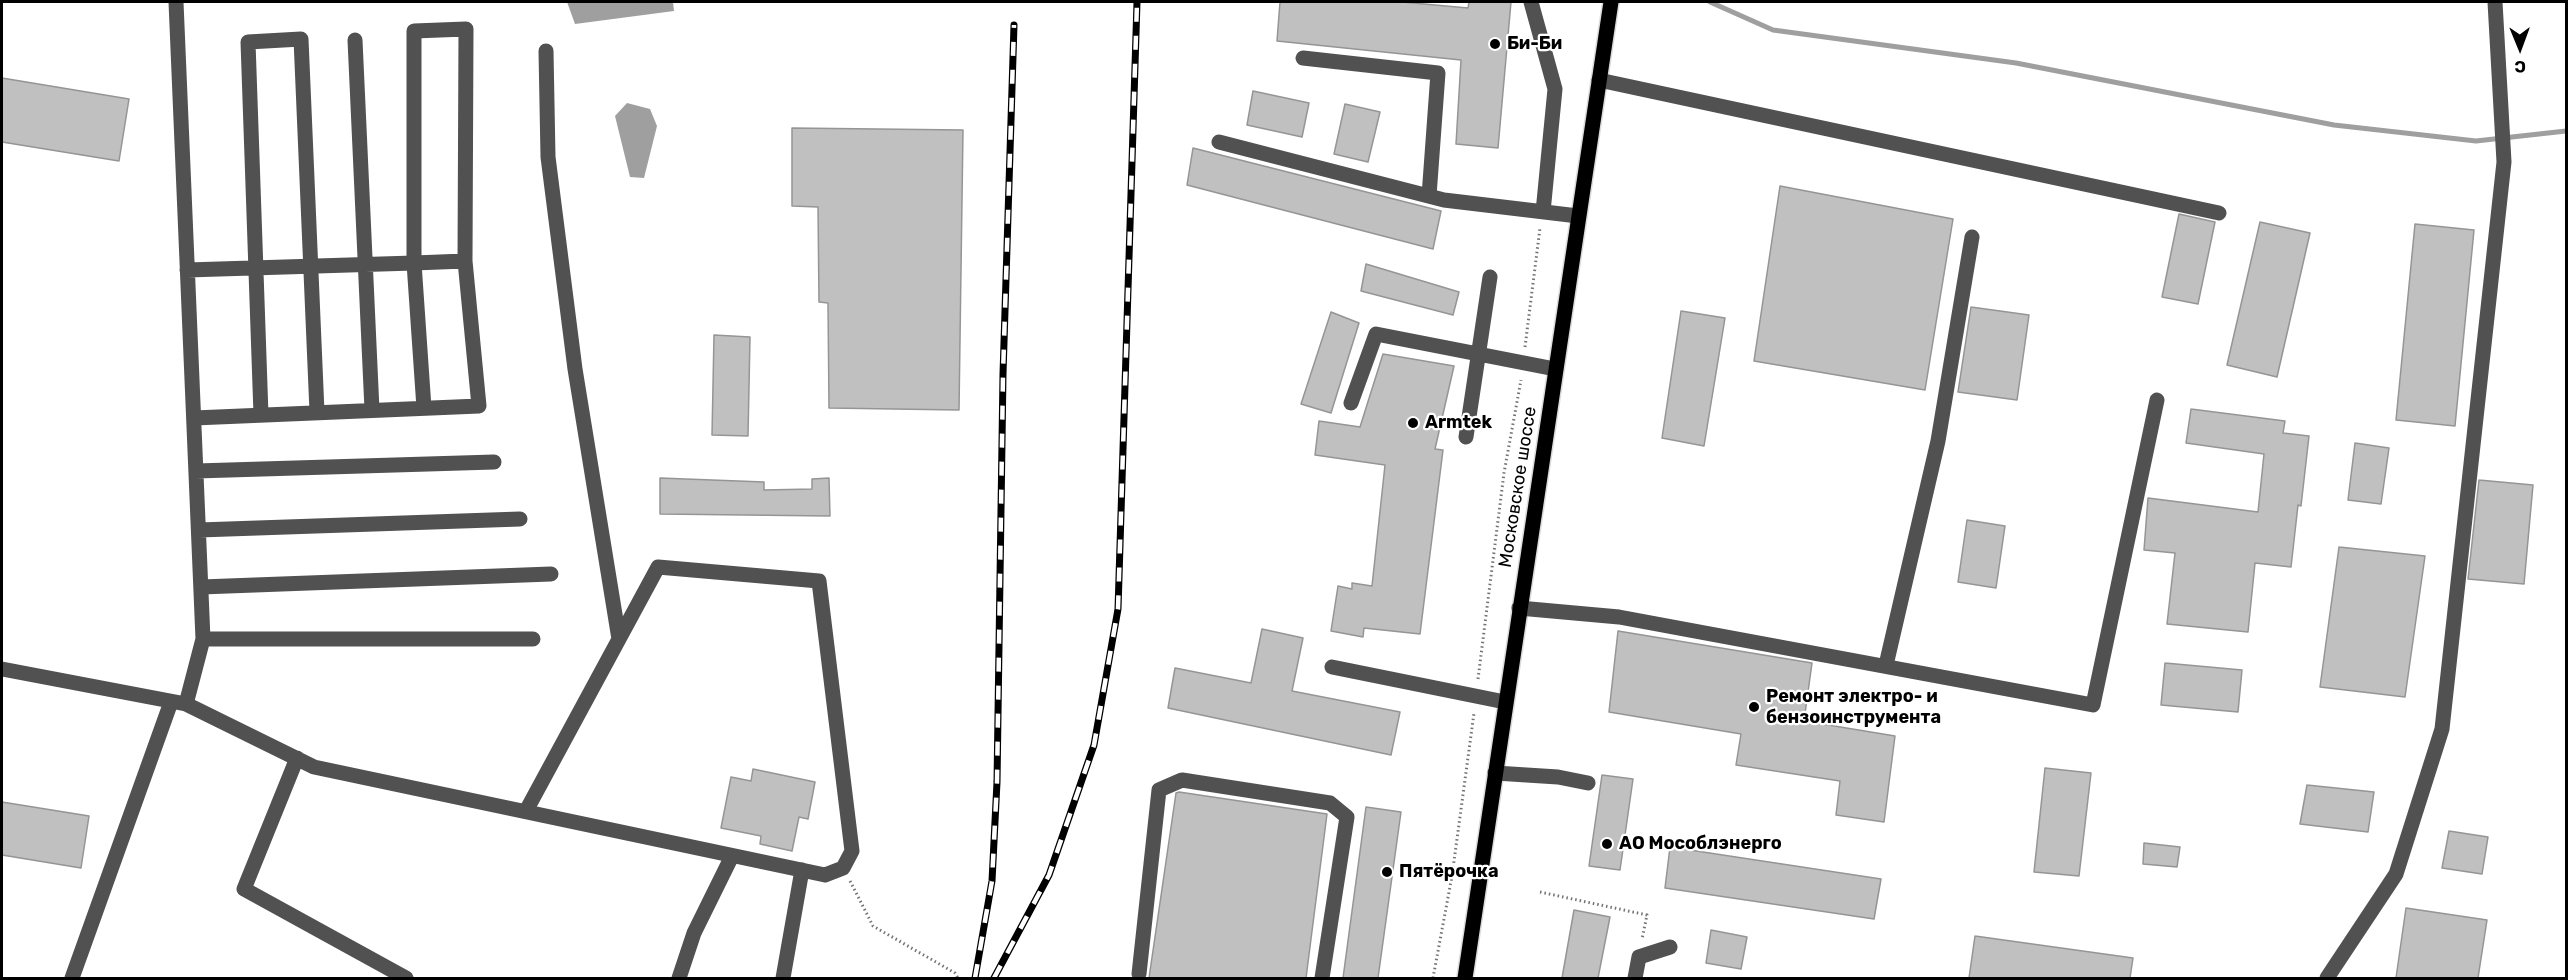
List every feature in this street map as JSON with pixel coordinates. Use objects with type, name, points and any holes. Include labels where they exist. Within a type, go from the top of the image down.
[{"type":"main road","name":"Московское шоссе","points":[[1465,978],[1611,2]]},
{"type":"lane","points":[[72,978],[204,639],[176,2]]},
{"type":"lane","points":[[1531,2],[1555,89],[1543,212]]},
{"type":"lane","points":[[2327,978],[2396,874],[2442,729],[2504,162],[2495,2]]},
{"type":"lane","points":[[194,418],[479,406],[465,261],[466,29],[414,31],[414,263],[424,408]]},
{"type":"lane","points":[[261,415],[248,42],[301,39],[317,412]]},
{"type":"lane","points":[[355,40],[372,410]]},
{"type":"lane","points":[[546,51],[548,157],[574,369],[619,639]]},
{"type":"lane","points":[[1303,58],[1438,73],[1429,196]]},
{"type":"lane","points":[[1599,80],[2218,213]]},
{"type":"lane","points":[[1219,142],[1444,200],[1578,216]]},
{"type":"lane","points":[[1886,665],[1938,441],[1972,237]]},
{"type":"lane","points":[[187,270],[465,261]]},
{"type":"lane","points":[[1466,437],[1490,277]]},
{"type":"lane","points":[[1351,403],[1376,334],[1555,369]]},
{"type":"lane","points":[[1519,608],[1618,617],[2093,705],[2157,400]]},
{"type":"lane","points":[[196,471],[494,462]]},
{"type":"lane","points":[[199,530],[520,519]]},
{"type":"lane","points":[[2,669],[178,703],[314,767],[825,875],[843,868],[852,851],[819,581],[658,567],[526,811]]},
{"type":"lane","points":[[201,587],[551,574]]},
{"type":"lane","points":[[204,639],[533,639]]},
{"type":"lane","points":[[1332,667],[1505,702]]},
{"type":"lane","points":[[297,758],[244,889],[406,978]]},
{"type":"lane","points":[[1495,773],[1558,777],[1588,783]]},
{"type":"lane","points":[[1139,974],[1159,790],[1182,780],[1330,803],[1347,817],[1322,978]]},
{"type":"lane","points":[[679,978],[694,933],[732,856]]},
{"type":"lane","points":[[783,978],[802,870]]},
{"type":"lane","points":[[1635,978],[1639,957],[1670,946]]},
{"type":"path","points":[[1434,978],[1452,876],[1504,473],[1523,363],[1543,212]]},
{"type":"path","points":[[843,868],[873,926],[955,973],[958,978]]},
{"type":"path","points":[[1406,872],[1452,876]]},
{"type":"path","points":[[1540,892],[1647,915],[1639,957]]},
{"type":"shaded area","points":[[567,2],[673,2],[674,11],[575,24]]},
{"type":"shaded area","points":[[627,103],[650,109],[657,126],[644,178],[630,177],[615,116]]},
{"type":"building","points":[[1280,2],[1402,2],[1468,8],[1469,2],[1511,2],[1498,148],[1456,144],[1461,60],[1277,41]]},
{"type":"building","points":[[2,78],[129,99],[119,161],[2,142]]},
{"type":"building","points":[[1253,91],[1309,103],[1302,137],[1247,125]]},
{"type":"building","points":[[1345,104],[1380,112],[1368,162],[1334,154]]},
{"type":"building","points":[[792,128],[963,130],[959,410],[829,408],[828,303],[819,302],[818,207],[792,206]]},
{"type":"building","points":[[1193,148],[1441,211],[1433,249],[1187,185]]},
{"type":"building","points":[[1780,186],[1953,219],[1925,390],[1754,361]]},
{"type":"building","points":[[2179,214],[2215,222],[2198,304],[2162,297]]},
{"type":"building","points":[[2260,222],[2310,233],[2277,377],[2227,365]]},
{"type":"building","points":[[2415,224],[2474,230],[2455,426],[2396,420]]},
{"type":"building","points":[[1366,264],[1459,292],[1453,315],[1361,291]]},
{"type":"building","points":[[1971,307],[2029,315],[2017,400],[1958,392]]},
{"type":"building","points":[[1681,311],[1725,318],[1704,446],[1662,438]]},
{"type":"building","points":[[1331,312],[1359,323],[1331,413],[1301,404]]},
{"type":"building","points":[[714,335],[750,337],[748,436],[712,435]]},
{"type":"building","points":[[1383,354],[1454,366],[1435,449],[1443,450],[1420,634],[1364,628],[1363,637],[1331,631],[1338,586],[1352,589],[1352,583],[1372,586],[1385,465],[1315,455],[1319,421],[1360,427]]},
{"type":"building","points":[[2191,409],[2285,421],[2283,433],[2309,436],[2291,567],[2255,563],[2248,632],[2167,624],[2175,553],[2144,550],[2148,498],[2258,512],[2264,454],[2186,443]]},
{"type":"building","points":[[2355,443],[2389,448],[2381,504],[2348,500]]},
{"type":"building","points":[[660,478],[764,482],[764,490],[812,489],[812,479],[829,478],[830,516],[660,514]]},
{"type":"building","points":[[2479,480],[2533,485],[2524,584],[2468,579]]},
{"type":"building","points":[[1967,520],[2005,526],[1996,588],[1958,582]]},
{"type":"building","points":[[2339,547],[2425,556],[2405,697],[2320,687]]},
{"type":"building","points":[[1262,629],[1303,638],[1292,691],[1400,712],[1391,755],[1168,708],[1175,668],[1251,683]]},
{"type":"building","points":[[1618,631],[1812,663],[1804,721],[1895,736],[1884,822],[1836,815],[1840,781],[1736,765],[1741,734],[1609,712]]},
{"type":"building","points":[[2165,663],[2242,670],[2238,712],[2161,705]]},
{"type":"building","points":[[2045,768],[2091,773],[2079,876],[2034,872]]},
{"type":"building","points":[[753,769],[815,782],[808,819],[799,817],[792,851],[760,844],[761,836],[721,828],[731,777],[751,781]]},
{"type":"building","points":[[1602,775],[1633,779],[1620,870],[1589,866]]},
{"type":"building","points":[[2307,785],[2374,792],[2368,832],[2300,824]]},
{"type":"building","points":[[1176,793],[1327,814],[1306,978],[1149,978]]},
{"type":"building","points":[[2,802],[89,816],[81,868],[2,855]]},
{"type":"building","points":[[1366,807],[1401,812],[1378,978],[1343,978]]},
{"type":"building","points":[[2449,831],[2488,837],[2482,874],[2442,868]]},
{"type":"building","points":[[2144,843],[2180,847],[2177,867],[2143,864]]},
{"type":"building","points":[[1670,847],[1881,879],[1874,919],[1665,888]]},
{"type":"building","points":[[2406,908],[2487,920],[2478,978],[2396,978]]},
{"type":"building","points":[[1574,910],[1610,917],[1598,978],[1562,978]]},
{"type":"building","points":[[1711,930],[1747,937],[1741,969],[1706,963]]},
{"type":"building","points":[[1975,936],[2133,958],[2130,978],[1969,978]]},
{"type":"waterway","points":[[1710,2],[1773,30],[2016,63],[2334,125],[2476,141],[2566,131]]},
{"type":"railway","points":[[994,978],[1049,875],[1094,745],[1118,609],[1137,2]]},
{"type":"railway","points":[[975,978],[992,881],[997,782],[1003,374],[1014,25]]},
{"type":"place","name":"Би-Би","points":[[1495,44]]},
{"type":"place","name":"Armtek","points":[[1413,423]]},
{"type":"place","name":"Ремонт электро- и бензоинструмента","points":[[1754,707]]},
{"type":"place","name":"АО Мособлэнерго","points":[[1607,844]]},
{"type":"place","name":"Пятёрочка","points":[[1387,872]]}]
